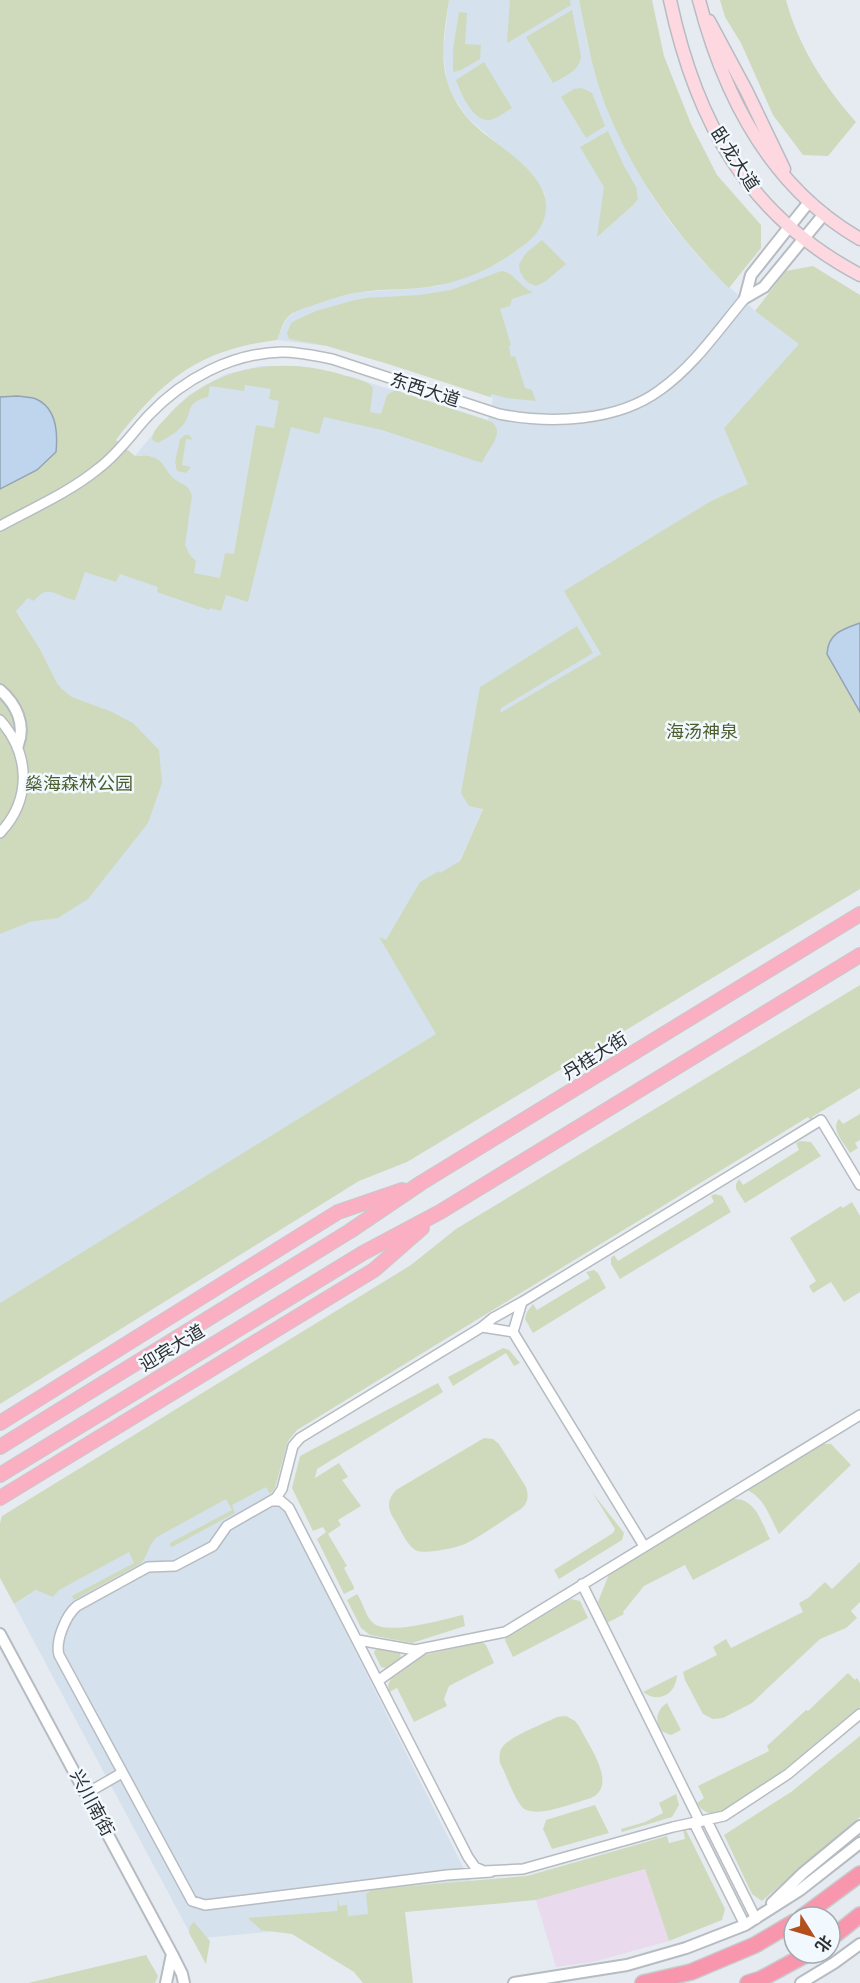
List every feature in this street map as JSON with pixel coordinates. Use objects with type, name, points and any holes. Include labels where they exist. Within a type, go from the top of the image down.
[{"type":"highway","points":[[818,1905],[860,1874]]},
{"type":"highway","points":[[842,1929],[860,1915]]},
{"type":"highway","points":[[643,1983],[701,1967],[754,1945],[782,1929]]},
{"type":"highway","points":[[748,1983],[761,1979],[787,1965]]},
{"type":"main road","name":"卧龙大道","points":[[670,0],[690,78],[705,113],[749,185],[803,240],[860,275]]},
{"type":"main road","points":[[699,2],[741,80],[791,183],[809,202],[860,239]]},
{"type":"main road","name":"丹桂大街","points":[[350,1231],[421,1183],[860,914]]},
{"type":"main road","points":[[0,1498],[374,1270],[440,1212],[860,955]]},
{"type":"main road","points":[[0,1423],[338,1212],[421,1183]]},
{"type":"main road","name":"迎宾大道","points":[[0,1475],[363,1253],[440,1212]]},
{"type":"main road","name":"迎宾大道","points":[[0,1447],[350,1231]]},
{"type":"street","name":"东西大道","points":[[0,526],[69,489],[99,469],[119,452],[150,414],[174,392],[198,376],[223,364],[253,355],[282,352],[332,359],[499,414],[523,419],[575,418],[620,409],[660,390],[696,357],[745,298],[751,275],[809,202]]},
{"type":"street","points":[[745,298],[764,286],[824,214]]},
{"type":"street","points":[[0,690],[17,710],[21,734],[18,745]]},
{"type":"street","points":[[0,720],[18,745],[23,761],[23,786],[19,806],[10,822],[0,833]]},
{"type":"street","points":[[491,1872],[480,1870],[468,1857],[289,1508],[282,1488],[293,1446],[300,1438],[482,1327],[509,1308],[821,1120],[860,1185]]},
{"type":"street","points":[[522,1302],[513,1332],[644,1546]]},
{"type":"street","points":[[482,1327],[513,1332]]},
{"type":"street","points":[[357,1640],[409,1650],[505,1632],[860,1414]]},
{"type":"street","points":[[282,1488],[272,1501],[227,1526],[213,1546],[175,1566],[148,1567],[77,1606],[70,1614],[58,1644],[59,1655],[122,1773],[188,1896],[197,1904],[447,1875],[523,1869],[673,1827],[724,1816],[781,1779],[835,1737],[860,1714]]},
{"type":"street","points":[[272,1501],[281,1501],[289,1508]]},
{"type":"street","points":[[582,1584],[700,1822],[745,1925]]},
{"type":"street","name":"兴川南街","points":[[0,1634],[87,1793],[183,1978],[191,1983]]},
{"type":"street","points":[[379,1680],[423,1649]]},
{"type":"street","points":[[87,1793],[122,1773]]},
{"type":"street","points":[[700,1822],[756,1919]]},
{"type":"street","points":[[756,1919],[803,1873],[860,1826]]},
{"type":"street","points":[[514,1983],[627,1965],[686,1948],[745,1925],[801,1890],[860,1843]]},
{"type":"street","points":[[801,1983],[860,1944]]},
{"type":"street","points":[[166,1983],[172,1954]]},
{"type":"shaded area","points":[[449,0],[579,0],[587,43],[606,106],[629,155],[652,196],[703,262],[755,311],[800,344],[724,428],[749,484],[711,501],[601,653],[483,808],[434,919],[386,949],[442,1042],[0,1315],[0,934],[30,922],[58,918],[110,711],[72,697],[62,689],[16,610],[44,582],[129,550],[143,455],[135,456],[172,411],[189,395],[226,374],[261,366],[299,366],[367,382],[488,420],[493,398],[388,363],[327,346],[277,340],[287,318],[298,310],[333,298],[362,292],[438,286],[500,262],[532,238],[545,194],[528,170],[468,118],[452,95],[447,81],[443,51]]},
{"type":"shaded area","points":[[257,1455],[470,1881],[374,1889],[372,1922],[193,1939],[14,1604]]},
{"type":"shaded area","points":[[645,1869],[669,1941],[593,1962],[556,1967],[536,1900]]},
{"type":"green space","name":"燊海森林公园","points":[[0,0],[449,0],[444,36],[444,60],[452,94],[471,122],[530,171],[545,197],[546,212],[540,228],[530,240],[502,260],[476,274],[430,287],[372,291],[332,299],[289,316],[277,340],[226,351],[204,360],[167,384],[116,440],[135,456],[143,455],[158,459],[175,480],[189,489],[192,496],[185,545],[196,561],[194,573],[220,578],[225,553],[234,554],[256,425],[274,428],[279,401],[269,399],[271,389],[245,385],[244,391],[210,386],[208,397],[192,405],[181,428],[158,443],[152,440],[161,423],[184,400],[203,387],[224,376],[269,366],[316,369],[358,379],[370,385],[373,388],[370,412],[381,414],[387,395],[395,390],[492,422],[497,432],[482,463],[382,430],[324,417],[319,434],[291,427],[248,602],[226,595],[221,611],[210,608],[209,610],[157,592],[158,587],[120,574],[116,582],[85,572],[75,600],[49,592],[39,595],[34,601],[28,598],[16,611],[40,649],[57,683],[72,697],[110,711],[133,723],[159,750],[162,783],[148,823],[88,899],[58,918],[30,922],[0,934]]},
{"type":"green space","points":[[510,0],[570,0],[571,5],[507,43]]},
{"type":"green space","points":[[579,0],[652,0],[664,56],[691,124],[717,175],[761,225],[761,248],[729,288],[674,226],[643,181],[630,157],[601,94]]},
{"type":"green space","points":[[720,0],[786,0],[805,50],[823,80],[856,122],[828,156],[803,155],[773,115],[741,43],[725,17]]},
{"type":"green space","points":[[572,10],[580,61],[571,72],[553,83],[526,37]]},
{"type":"green space","points":[[459,12],[467,13],[465,44],[481,45],[480,59],[453,72],[453,49]]},
{"type":"green space","points":[[484,62],[512,108],[489,120],[477,116],[472,111],[456,80]]},
{"type":"green space","points":[[582,88],[592,93],[605,126],[586,138],[561,97],[574,89]]},
{"type":"green space","points":[[608,131],[636,187],[638,199],[597,237],[604,187],[580,147]]},
{"type":"green space","points":[[542,240],[566,264],[546,281],[536,286],[523,278],[519,264],[526,253]]},
{"type":"green space","name":"海汤神泉","points":[[813,266],[860,295],[860,889],[407,1162],[359,1181],[0,1404],[0,1303],[436,1034],[379,937],[386,940],[420,882],[460,861],[483,809],[469,806],[461,793],[480,687],[577,626],[593,653],[501,708],[500,713],[601,654],[564,591],[711,501],[748,484],[724,428],[799,344],[755,311],[786,271]]},
{"type":"green space","points":[[501,271],[510,274],[533,292],[512,299],[510,306],[500,309],[511,345],[509,346],[511,357],[515,356],[525,388],[532,390],[536,401],[492,394],[490,397],[327,346],[289,339],[287,333],[291,323],[316,311],[366,298],[420,295],[451,290]]},
{"type":"green space","points":[[189,435],[193,440],[186,439],[182,465],[191,467],[186,473],[177,471],[175,462],[180,439]]},
{"type":"green space","points":[[860,985],[860,1088],[812,1117],[811,1121],[808,1117],[297,1430],[288,1441],[275,1488],[270,1494],[266,1487],[232,1505],[235,1513],[170,1546],[170,1543],[232,1510],[226,1499],[157,1537],[140,1564],[74,1600],[72,1596],[134,1563],[129,1552],[59,1590],[53,1597],[36,1590],[14,1604],[0,1578],[2,1516],[411,1265],[456,1229]]},
{"type":"green space","points":[[860,1114],[860,1140],[855,1143],[858,1148],[850,1153],[837,1132],[837,1123],[839,1119],[843,1124]]},
{"type":"green space","points":[[811,1142],[821,1156],[745,1203],[736,1189],[739,1179],[743,1185],[799,1150],[796,1143]]},
{"type":"green space","points":[[715,1194],[722,1196],[731,1212],[620,1279],[611,1264],[611,1258],[614,1255],[618,1261],[714,1202],[711,1196]]},
{"type":"green space","points":[[852,1202],[860,1216],[860,1292],[844,1302],[831,1282],[813,1293],[809,1286],[816,1281],[790,1238],[841,1206],[843,1208]]},
{"type":"green space","points":[[594,1270],[606,1288],[533,1333],[525,1319],[533,1304],[537,1310],[590,1278],[586,1272]]},
{"type":"green space","points":[[503,1348],[509,1350],[520,1363],[514,1366],[506,1353],[453,1386],[448,1377]]},
{"type":"green space","points":[[438,1383],[443,1392],[317,1469],[315,1478],[339,1463],[348,1477],[342,1480],[361,1506],[338,1520],[341,1525],[328,1534],[347,1566],[344,1568],[354,1587],[344,1594],[317,1539],[326,1532],[323,1527],[313,1531],[292,1488],[300,1456]]},
{"type":"green space","points":[[484,1438],[493,1439],[499,1444],[526,1487],[528,1496],[525,1504],[521,1509],[465,1544],[432,1551],[415,1550],[406,1540],[390,1511],[389,1504],[393,1494],[396,1490]]},
{"type":"green space","points":[[823,1444],[831,1444],[851,1465],[779,1534],[763,1503],[747,1490]]},
{"type":"green space","points":[[592,1492],[624,1533],[622,1540],[559,1579],[554,1570],[613,1533],[615,1529]]},
{"type":"green space","points":[[733,1499],[747,1502],[757,1512],[770,1539],[693,1580],[685,1565],[644,1586],[623,1612],[624,1614],[607,1623],[598,1602],[609,1574]]},
{"type":"green space","points":[[860,1562],[860,1602],[851,1611],[857,1618],[846,1628],[820,1639],[752,1703],[723,1718],[713,1719],[703,1714],[683,1672],[717,1655],[713,1647],[726,1639],[731,1648],[803,1612],[799,1603],[825,1582],[832,1589]]},
{"type":"green space","points":[[357,1594],[372,1622],[379,1626],[389,1628],[416,1626],[463,1615],[465,1626],[412,1643],[370,1635],[361,1628],[347,1600]]},
{"type":"green space","points":[[571,1599],[580,1601],[588,1618],[513,1657],[505,1640],[506,1637]]},
{"type":"green space","points":[[482,1642],[486,1645],[494,1663],[449,1686],[444,1699],[447,1706],[414,1722],[397,1688],[389,1692],[388,1685],[391,1679],[424,1655]]},
{"type":"green space","points":[[380,1648],[400,1652],[401,1659],[386,1668],[381,1667],[374,1653]]},
{"type":"green space","points":[[848,1673],[855,1680],[857,1678],[860,1683],[860,1707],[844,1722],[794,1762],[723,1811],[712,1813],[699,1806],[697,1803],[704,1798],[698,1786],[769,1751],[767,1746]]},
{"type":"green space","points":[[677,1675],[674,1687],[666,1695],[655,1697],[643,1692]]},
{"type":"green space","points":[[667,1703],[681,1730],[671,1735],[661,1731],[657,1720],[659,1712]]},
{"type":"green space","points":[[566,1716],[579,1726],[599,1764],[602,1784],[599,1792],[591,1798],[566,1806],[545,1811],[528,1811],[522,1807],[513,1792],[500,1763],[501,1749],[508,1741],[521,1734],[557,1717]]},
{"type":"green space","points":[[860,1736],[860,1817],[762,1901],[752,1894],[724,1835],[791,1792]]},
{"type":"green space","points":[[676,1794],[679,1805],[672,1817],[622,1832],[621,1829],[645,1822],[663,1813],[659,1803]]},
{"type":"green space","points":[[595,1805],[609,1833],[552,1849],[543,1829],[546,1820]]},
{"type":"green space","points":[[683,1830],[686,1830],[725,1909],[722,1920],[669,1941],[645,1869],[536,1900],[405,1912],[413,1983],[363,1983],[354,1972],[292,1934],[261,1930],[248,1918],[337,1911],[338,1897],[339,1906],[347,1905],[348,1916],[368,1914],[366,1894],[374,1889],[527,1876],[667,1836],[669,1843],[685,1839]]},
{"type":"green space","points":[[194,1922],[210,1941],[206,1964],[189,1933],[190,1926]]},
{"type":"green space","points":[[146,1955],[158,1976],[155,1983],[28,1983]]},
{"type":"water","points":[[17,396],[36,399],[48,408],[55,421],[56,452],[37,470],[0,489],[0,397]]},
{"type":"water","points":[[860,623],[860,712],[827,654],[833,637],[842,630]]}]
